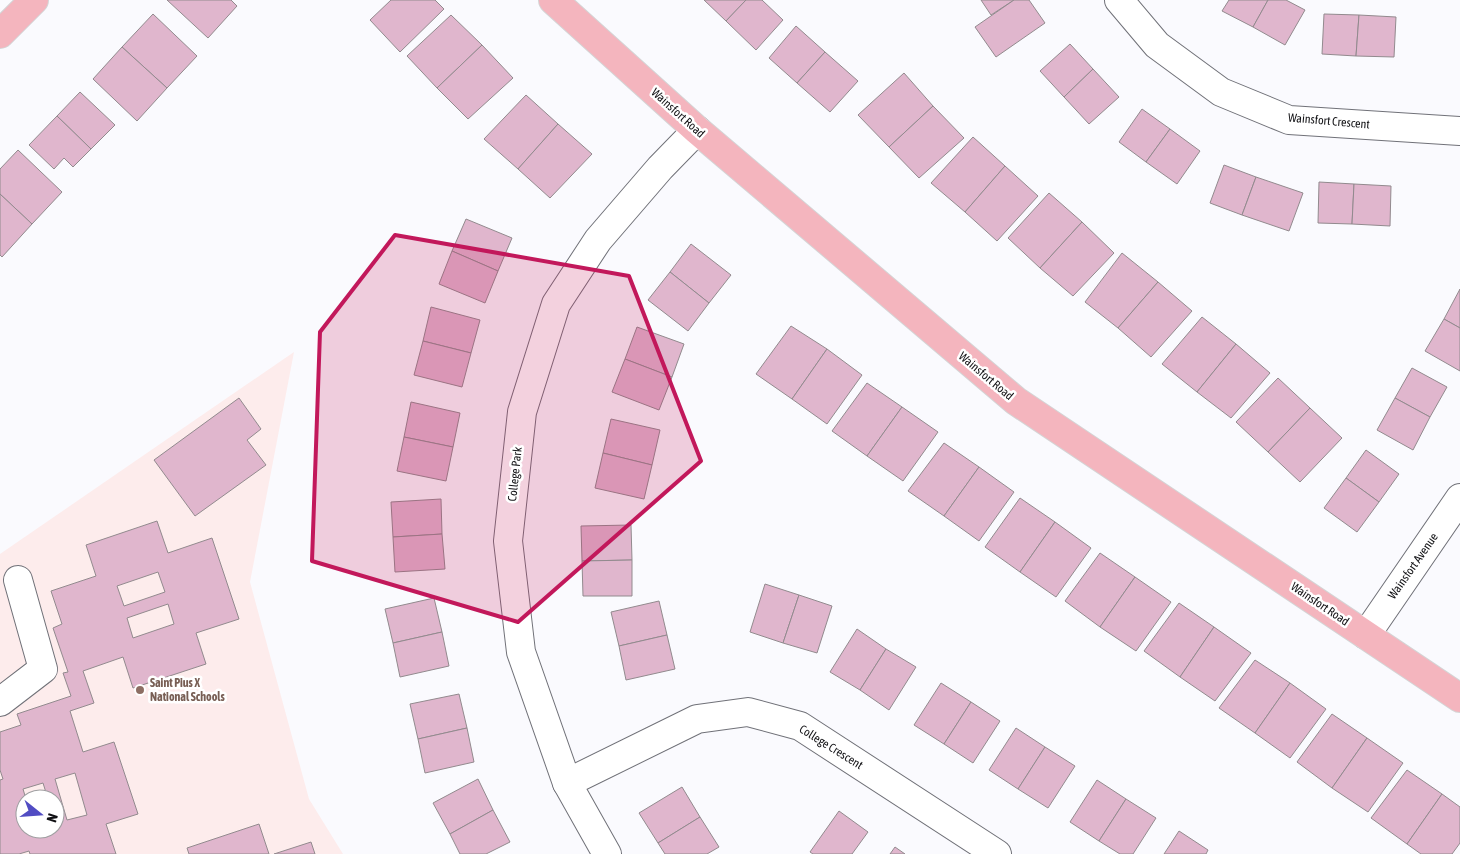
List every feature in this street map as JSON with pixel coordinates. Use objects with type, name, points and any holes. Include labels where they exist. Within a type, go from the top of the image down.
[{"type":"main road","points":[[0,34],[34,0]]},
{"type":"main road","name":"Wainsfort Road","points":[[553,0],[697,130],[1016,402],[1460,698]]},
{"type":"street","name":"Wainsfort Crescent","points":[[1119,0],[1157,45],[1221,92],[1289,120],[1460,131]]},
{"type":"street","name":"College Park","points":[[608,854],[567,783],[520,652],[508,541],[522,412],[556,304],[598,240],[660,168],[697,130]]},
{"type":"street","name":"Wainsfort Avenue","points":[[1366,635],[1460,498]]},
{"type":"street","points":[[0,702],[43,669],[18,580]]},
{"type":"street","name":"College Crescent","points":[[567,783],[697,719],[748,712],[800,726],[997,854]]},
{"type":"highlighted area","points":[[395,235],[629,276],[701,461],[518,622],[312,561],[320,332]]},
{"type":"shaded area","name":"Saint Pius X National Schools","points":[[294,352],[250,582],[309,799],[343,854],[0,854],[0,554]]},
{"type":"building","points":[[167,0],[231,0],[237,6],[208,38]]},
{"type":"building","points":[[391,0],[435,0],[444,9],[400,52],[370,20]]},
{"type":"building","points":[[704,0],[746,0],[726,21]]},
{"type":"building","points":[[746,0],[762,0],[783,20],[756,50],[726,21]]},
{"type":"building","points":[[981,0],[1014,0],[991,15]]},
{"type":"building","points":[[1014,0],[1029,0],[1045,23],[996,57],[975,27]]},
{"type":"building","points":[[1229,0],[1268,0],[1253,27],[1222,11]]},
{"type":"building","points":[[1268,0],[1286,0],[1305,10],[1285,45],[1253,27]]},
{"type":"building","points":[[153,14],[197,56],[167,88],[122,47]]},
{"type":"building","points":[[1324,14],[1359,15],[1356,56],[1322,54]]},
{"type":"building","points":[[451,15],[482,45],[437,88],[407,56]]},
{"type":"building","points":[[1359,15],[1396,17],[1394,57],[1356,56]]},
{"type":"building","points":[[796,26],[825,52],[797,83],[769,58]]},
{"type":"building","points":[[1070,44],[1093,69],[1064,97],[1040,71]]},
{"type":"building","points":[[482,45],[513,78],[468,119],[437,88]]},
{"type":"building","points":[[122,47],[167,88],[137,121],[93,79]]},
{"type":"building","points":[[825,52],[858,81],[830,112],[797,83]]},
{"type":"building","points":[[1093,69],[1119,97],[1089,124],[1064,97]]},
{"type":"building","points":[[904,73],[933,106],[889,147],[858,115]]},
{"type":"building","points":[[80,92],[115,125],[91,149],[57,116]]},
{"type":"building","points":[[526,95],[558,124],[518,169],[484,139]]},
{"type":"building","points":[[933,106],[964,138],[919,178],[889,147]]},
{"type":"building","points":[[1142,109],[1170,129],[1146,162],[1119,142]]},
{"type":"building","points":[[57,116],[91,149],[73,167],[64,158],[54,169],[29,145]]},
{"type":"building","points":[[558,124],[592,154],[550,198],[518,169]]},
{"type":"building","points":[[1170,129],[1200,151],[1177,184],[1146,162]]},
{"type":"building","points":[[973,137],[1005,166],[965,212],[931,183]]},
{"type":"building","points":[[18,150],[62,192],[32,224],[0,194],[0,169]]},
{"type":"building","points":[[1224,165],[1256,177],[1242,215],[1210,203]]},
{"type":"building","points":[[1005,166],[1038,196],[997,241],[965,212]]},
{"type":"building","points":[[1256,177],[1303,193],[1289,231],[1242,215]]},
{"type":"building","points":[[1319,182],[1354,184],[1352,224],[1318,223]]},
{"type":"building","points":[[1354,184],[1391,186],[1390,226],[1352,224]]},
{"type":"building","points":[[1049,193],[1082,222],[1040,268],[1008,238]]},
{"type":"building","points":[[0,194],[32,224],[2,257],[0,255]]},
{"type":"building","points":[[466,219],[512,238],[498,271],[452,251]]},
{"type":"building","points":[[1082,222],[1114,253],[1073,296],[1040,268]]},
{"type":"building","points":[[691,244],[731,275],[709,303],[670,272]]},
{"type":"building","points":[[452,251],[498,271],[485,303],[439,284]]},
{"type":"building","points":[[1122,253],[1158,282],[1118,328],[1085,302]]},
{"type":"building","points":[[670,272],[709,303],[688,331],[648,300]]},
{"type":"building","points":[[1158,282],[1192,311],[1151,357],[1118,328]]},
{"type":"building","points":[[1460,289],[1460,328],[1444,319]]},
{"type":"building","points":[[431,307],[480,320],[471,353],[423,341]]},
{"type":"building","points":[[1202,317],[1236,344],[1197,392],[1162,364]]},
{"type":"building","points":[[1444,319],[1460,328],[1460,371],[1425,351]]},
{"type":"building","points":[[791,326],[827,349],[792,399],[756,374]]},
{"type":"building","points":[[637,327],[684,344],[672,377],[625,359]]},
{"type":"building","points":[[423,341],[471,353],[462,387],[414,375]]},
{"type":"building","points":[[1236,344],[1270,373],[1231,418],[1197,392]]},
{"type":"building","points":[[827,349],[862,375],[827,424],[792,399]]},
{"type":"building","points":[[625,359],[672,377],[659,410],[612,392]]},
{"type":"building","points":[[1412,368],[1447,387],[1430,417],[1395,398]]},
{"type":"building","points":[[1278,378],[1310,408],[1268,452],[1236,422]]},
{"type":"building","points":[[867,383],[902,407],[867,456],[832,431]]},
{"type":"building","points":[[239,398],[261,429],[247,440],[266,465],[195,516],[154,460]]},
{"type":"building","points":[[1395,398],[1430,417],[1413,450],[1377,430]]},
{"type":"building","points":[[411,402],[460,413],[453,447],[404,437]]},
{"type":"building","points":[[902,407],[938,432],[903,481],[867,456]]},
{"type":"building","points":[[1310,408],[1342,438],[1300,482],[1268,452]]},
{"type":"building","points":[[611,419],[660,430],[652,465],[603,453]]},
{"type":"building","points":[[404,437],[453,447],[446,481],[397,471]]},
{"type":"building","points":[[944,443],[979,467],[944,516],[908,491]]},
{"type":"building","points":[[1366,450],[1399,474],[1379,502],[1346,478]]},
{"type":"building","points":[[603,453],[652,465],[644,499],[595,488]]},
{"type":"building","points":[[979,467],[1014,492],[979,541],[944,516]]},
{"type":"building","points":[[1346,478],[1379,502],[1357,532],[1324,508]]},
{"type":"building","points":[[1020,498],[1055,522],[1020,572],[985,547]]},
{"type":"building","points":[[441,499],[442,534],[393,537],[391,502]]},
{"type":"building","points":[[157,521],[168,553],[212,538],[239,619],[196,633],[206,664],[133,688],[123,657],[83,671],[94,703],[70,711],[83,752],[114,742],[138,814],[106,824],[116,854],[30,854],[29,851],[19,854],[0,854],[0,780],[3,779],[0,770],[0,732],[21,725],[17,714],[71,696],[63,673],[68,672],[53,628],[62,624],[51,591],[96,576],[86,545]],"holes":[[[158,572],[165,592],[124,606],[117,586]],[[168,604],[174,624],[133,638],[127,618]]]},
{"type":"building","points":[[1055,522],[1091,548],[1056,597],[1020,572]]},
{"type":"building","points":[[631,525],[632,560],[582,561],[581,526]]},
{"type":"building","points":[[442,534],[445,569],[395,572],[393,537]]},
{"type":"building","points":[[1100,553],[1135,577],[1100,627],[1065,601]]},
{"type":"building","points":[[632,560],[632,596],[583,596],[582,561]]},
{"type":"building","points":[[1135,577],[1171,602],[1136,651],[1100,627]]},
{"type":"building","points":[[765,584],[799,595],[783,643],[750,632]]},
{"type":"building","points":[[799,595],[832,606],[817,653],[783,643]]},
{"type":"building","points":[[434,598],[442,632],[393,643],[385,609]]},
{"type":"building","points":[[659,601],[667,635],[619,646],[611,612]]},
{"type":"building","points":[[1179,603],[1214,627],[1180,677],[1144,651]]},
{"type":"building","points":[[1214,627],[1251,653],[1215,701],[1180,677]]},
{"type":"building","points":[[857,629],[886,649],[860,690],[830,672]]},
{"type":"building","points":[[442,632],[449,666],[400,677],[393,643]]},
{"type":"building","points":[[667,635],[675,669],[626,680],[619,646]]},
{"type":"building","points":[[886,649],[916,667],[889,710],[860,690]]},
{"type":"building","points":[[1255,660],[1290,683],[1255,733],[1219,708]]},
{"type":"building","points":[[941,683],[971,702],[944,744],[914,725]]},
{"type":"building","points":[[1290,683],[1326,709],[1290,758],[1255,733]]},
{"type":"building","points":[[459,694],[467,728],[418,739],[410,704]]},
{"type":"building","points":[[971,702],[1000,721],[973,763],[944,744]]},
{"type":"building","points":[[1332,714],[1367,738],[1332,788],[1297,762]]},
{"type":"building","points":[[467,728],[474,762],[425,773],[418,739]]},
{"type":"building","points":[[1016,728],[1045,747],[1018,789],[989,770]]},
{"type":"building","points":[[1367,738],[1403,763],[1368,812],[1332,788]]},
{"type":"building","points":[[1045,747],[1075,766],[1048,808],[1018,789]]},
{"type":"building","points":[[1407,770],[1442,794],[1407,844],[1371,818]]},
{"type":"building","points":[[478,779],[493,810],[450,834],[433,803]]},
{"type":"building","points":[[1097,780],[1126,799],[1099,841],[1070,822]]},
{"type":"building","points":[[682,787],[700,817],[658,843],[639,813]]},
{"type":"building","points":[[1442,794],[1460,807],[1460,843],[1452,854],[1421,854],[1407,844]]},
{"type":"building","points":[[1126,799],[1156,818],[1133,854],[1120,854],[1099,841]]},
{"type":"building","points":[[493,810],[510,842],[486,854],[460,854],[450,834]]},
{"type":"building","points":[[839,811],[868,832],[852,854],[813,854],[810,852]]},
{"type":"building","points":[[700,817],[719,847],[707,854],[665,854],[658,843]]},
{"type":"building","points":[[259,824],[269,854],[189,854],[187,848]]},
{"type":"building","points":[[1179,831],[1208,850],[1206,854],[1164,854]]},
{"type":"building","points":[[311,842],[315,854],[274,854]]},
{"type":"building","points":[[895,847],[905,854],[890,854]]},
{"type":"place","name":"Saint Pius X National Schools","points":[[140,690]]}]
